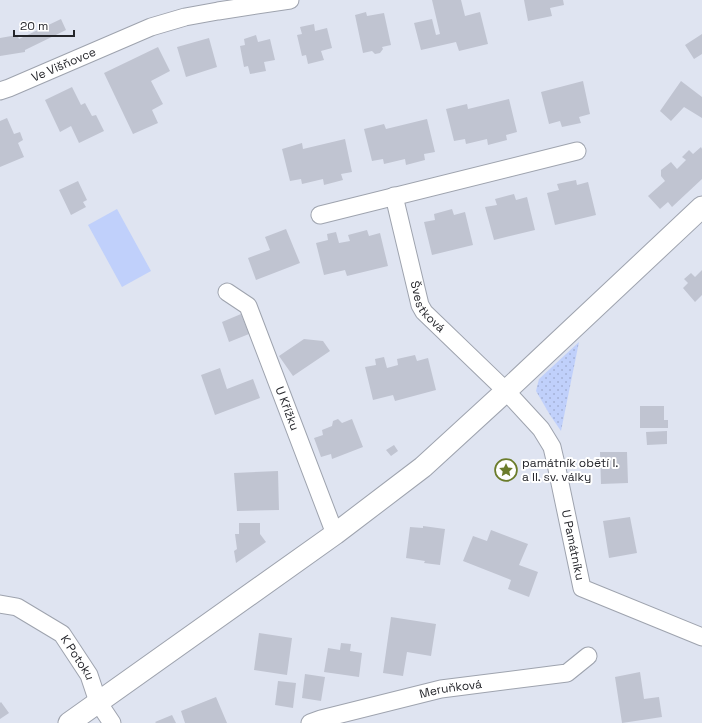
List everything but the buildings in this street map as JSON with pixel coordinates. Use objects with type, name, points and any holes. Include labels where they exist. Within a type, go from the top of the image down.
[{"type":"street","name":"Ve Višňovce","points":[[0,91],[151,26],[185,17],[290,0]]},
{"type":"street","points":[[320,215],[577,151]]},
{"type":"street","name":"Švestková","points":[[394,196],[420,305],[424,312],[506,391]]},
{"type":"street","points":[[69,723],[335,534],[423,467],[702,207]]},
{"type":"street","name":"U Křížku","points":[[227,292],[248,306],[335,534]]},
{"type":"street","name":"U Památníku","points":[[506,391],[541,429],[552,448],[582,588],[702,637]]},
{"type":"street","name":"K Potoku","points":[[0,604],[17,607],[62,634],[89,675],[98,702]]},
{"type":"street","name":"Meruňková","points":[[310,723],[442,689],[567,673],[588,656]]},
{"type":"street","points":[[98,702],[112,723]]},
{"type":"shaded area","points":[[117,209],[151,271],[122,287],[88,225]]},
{"type":"shaded area","points":[[579,342],[561,431],[536,391],[539,379]]},
{"type":"place","name":"památník obětí I. a II. sv. války","points":[[506,470]]}]
